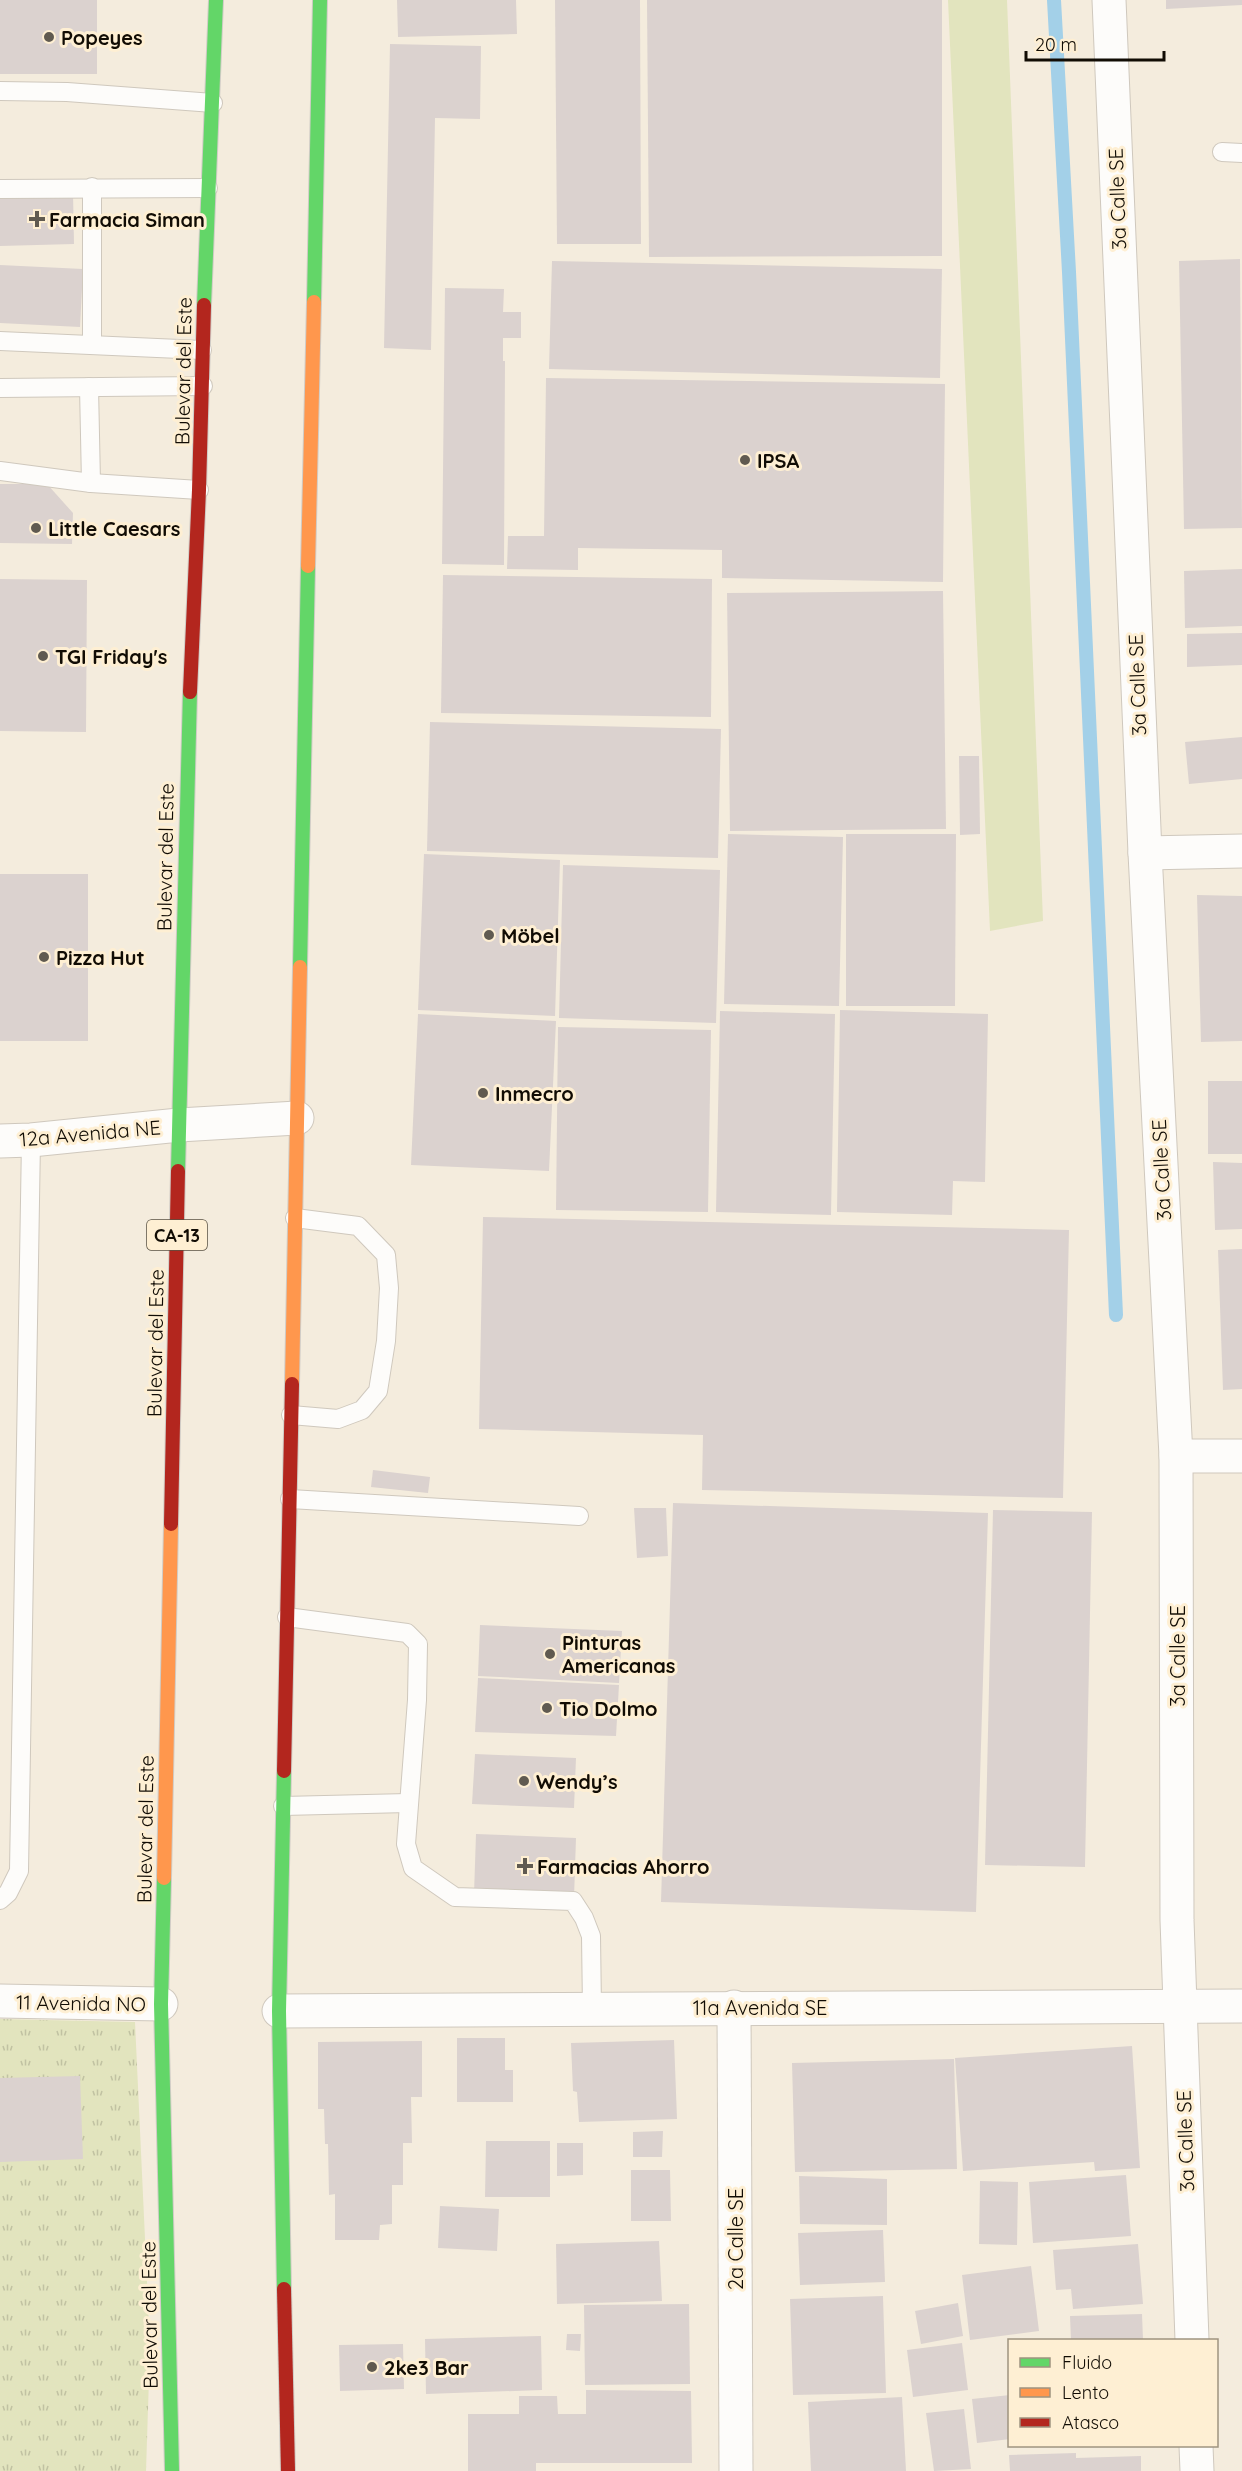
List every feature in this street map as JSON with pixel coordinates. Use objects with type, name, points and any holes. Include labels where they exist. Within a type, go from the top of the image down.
[{"type":"highway","name":"Bulevar del Este","points":[[172,2471],[161,2004],[186,768],[199,490],[202,350],[216,0]]},
{"type":"highway","points":[[288,2471],[279,2011],[320,0]]},
{"type":"street","name":"3a Calle SE","points":[[1109,0],[1145,853],[1176,1456],[1177,1920],[1192,2339]]},
{"type":"street","points":[[1145,853],[1242,851]]},
{"type":"street","name":"12a Avenida NE","points":[[16,1140],[179,1125],[297,1118]]},
{"type":"street","points":[[1176,1456],[1242,1456]]},
{"type":"street","name":"11 Avenida NO","points":[[0,2001],[161,2004]]},
{"type":"street","name":"11a Avenida SE","points":[[279,2011],[1242,2006]]},
{"type":"street","name":"2a Calle SE","points":[[734,2007],[736,2471]]},
{"type":"street","points":[[1196,2447],[1197,2471]]},
{"type":"lane","points":[[0,91],[67,92],[213,103]]},
{"type":"lane","points":[[1222,152],[1242,153]]},
{"type":"lane","points":[[92,187],[92,343]]},
{"type":"lane","points":[[0,189],[208,188]]},
{"type":"lane","points":[[0,341],[92,343],[202,350]]},
{"type":"lane","points":[[0,388],[203,386]]},
{"type":"lane","points":[[89,387],[91,483]]},
{"type":"lane","points":[[0,471],[91,483],[199,490]]},
{"type":"lane","points":[[0,1900],[8,1893],[19,1870],[16,1140]]},
{"type":"lane","points":[[291,1415],[338,1419],[362,1410],[378,1391],[386,1341],[389,1288],[386,1255],[358,1226],[295,1218]]},
{"type":"lane","points":[[290,1499],[579,1516]]},
{"type":"lane","points":[[287,1617],[407,1633],[418,1644],[417,1700],[406,1844],[414,1868],[455,1897],[573,1902],[584,1918],[591,1936],[592,2009]]},
{"type":"lane","points":[[283,1806],[408,1803]]},
{"type":"green space","points":[[948,0],[1007,0],[1043,921],[990,931]]},
{"type":"green space","points":[[0,2019],[135,2022],[150,2347],[146,2471],[0,2471]]},
{"type":"building","name":"Popeyes","points":[[0,0],[97,0],[97,74],[0,74]]},
{"type":"building","points":[[397,0],[516,0],[517,34],[398,37]]},
{"type":"building","points":[[555,0],[640,0],[641,244],[557,244]]},
{"type":"building","points":[[647,0],[942,0],[942,256],[649,257]]},
{"type":"building","points":[[1166,0],[1242,0],[1242,5],[1166,9]]},
{"type":"building","points":[[390,44],[481,46],[480,119],[435,118],[431,350],[384,348]]},
{"type":"building","name":"Farmacia Siman","points":[[73,192],[74,244],[0,246],[0,194]]},
{"type":"building","points":[[1240,259],[1242,528],[1184,529],[1179,261]]},
{"type":"building","points":[[552,261],[942,269],[940,378],[549,369]]},
{"type":"building","points":[[0,265],[83,269],[80,327],[0,323]]},
{"type":"building","points":[[445,288],[504,289],[503,312],[521,312],[521,338],[503,338],[503,361],[505,361],[504,565],[442,564]]},
{"type":"building","name":"IPSA","points":[[546,378],[945,384],[943,582],[722,578],[722,550],[578,548],[578,570],[507,569],[508,536],[544,536]]},
{"type":"building","name":"Little Caesars","points":[[0,484],[47,484],[73,513],[72,544],[0,543]]},
{"type":"building","points":[[1242,569],[1242,626],[1185,628],[1184,571]]},
{"type":"building","points":[[443,575],[712,579],[711,717],[441,713]]},
{"type":"building","name":"TGI Friday's","points":[[0,579],[87,580],[86,732],[0,731]]},
{"type":"building","points":[[943,591],[946,829],[730,831],[727,593]]},
{"type":"building","points":[[1242,633],[1242,665],[1187,667],[1187,634]]},
{"type":"building","points":[[430,722],[721,729],[718,858],[427,851]]},
{"type":"building","points":[[1242,737],[1242,779],[1189,784],[1185,742]]},
{"type":"building","points":[[959,756],[979,756],[980,834],[960,835]]},
{"type":"building","points":[[728,834],[843,837],[839,1006],[724,1004]]},
{"type":"building","points":[[846,834],[956,834],[955,1006],[846,1006]]},
{"type":"building","name":"Möbel","points":[[424,854],[560,860],[555,1016],[418,1010]]},
{"type":"building","points":[[563,865],[720,870],[716,1023],[559,1018]]},
{"type":"building","name":"Pizza Hut","points":[[0,874],[88,874],[88,1041],[0,1041]]},
{"type":"building","points":[[1197,895],[1242,896],[1242,1041],[1201,1042]]},
{"type":"building","points":[[840,1010],[988,1014],[985,1182],[953,1181],[952,1215],[837,1212]]},
{"type":"building","points":[[720,1011],[835,1014],[831,1215],[716,1212]]},
{"type":"building","name":"Inmecro","points":[[418,1014],[556,1021],[549,1171],[411,1165]]},
{"type":"building","points":[[558,1027],[711,1030],[708,1212],[556,1210]]},
{"type":"building","points":[[1208,1081],[1242,1081],[1242,1154],[1208,1154]]},
{"type":"building","points":[[1213,1162],[1242,1163],[1242,1229],[1215,1230]]},
{"type":"building","points":[[483,1217],[1069,1230],[1063,1498],[702,1490],[703,1435],[479,1429]]},
{"type":"building","points":[[1242,1249],[1242,1389],[1223,1390],[1218,1250]]},
{"type":"building","points":[[373,1470],[430,1477],[428,1493],[371,1487]]},
{"type":"building","points":[[673,1503],[988,1513],[976,1912],[661,1902]]},
{"type":"building","points":[[634,1508],[666,1508],[668,1556],[637,1558]]},
{"type":"building","points":[[993,1510],[1092,1512],[1085,1867],[985,1865]]},
{"type":"building","name":"Pinturas Americanas","points":[[480,1625],[622,1631],[619,1683],[478,1676]]},
{"type":"building","name":"Tio Dolmo","points":[[478,1678],[619,1685],[616,1736],[475,1732]]},
{"type":"building","name":"Wendy’s","points":[[475,1754],[576,1758],[574,1808],[472,1804]]},
{"type":"building","name":"Farmacias Ahorro","points":[[476,1834],[576,1838],[574,1898],[474,1894]]},
{"type":"building","points":[[457,2038],[505,2038],[505,2070],[513,2070],[513,2102],[457,2102]]},
{"type":"building","points":[[674,2040],[677,2119],[579,2122],[577,2092],[573,2091],[571,2043]]},
{"type":"building","points":[[422,2041],[422,2097],[411,2097],[412,2143],[403,2143],[403,2185],[392,2185],[392,2224],[380,2225],[379,2240],[335,2240],[335,2194],[329,2195],[328,2144],[325,2144],[324,2109],[318,2109],[318,2042]]},
{"type":"building","points":[[1132,2046],[1140,2168],[1095,2171],[1094,2162],[963,2171],[955,2058]]},
{"type":"building","points":[[954,2059],[957,2169],[795,2172],[792,2063]]},
{"type":"building","points":[[80,2076],[83,2159],[0,2162],[0,2078]]},
{"type":"building","points":[[663,2131],[662,2157],[633,2157],[633,2132]]},
{"type":"building","points":[[486,2141],[550,2141],[550,2197],[485,2197]]},
{"type":"building","points":[[557,2143],[583,2143],[583,2175],[557,2176]]},
{"type":"building","points":[[631,2170],[670,2170],[671,2221],[631,2221]]},
{"type":"building","points":[[1126,2175],[1131,2236],[1033,2243],[1029,2182]]},
{"type":"building","points":[[799,2176],[887,2179],[887,2225],[800,2224]]},
{"type":"building","points":[[980,2181],[1018,2182],[1017,2245],[979,2244]]},
{"type":"building","points":[[440,2206],[499,2209],[497,2251],[438,2248]]},
{"type":"building","points":[[883,2230],[885,2282],[800,2285],[798,2233]]},
{"type":"building","points":[[659,2241],[662,2301],[557,2304],[556,2244]]},
{"type":"building","points":[[1138,2244],[1143,2304],[1073,2309],[1071,2289],[1056,2290],[1053,2250]]},
{"type":"building","points":[[1031,2266],[1039,2331],[970,2340],[962,2275]]},
{"type":"building","points":[[883,2296],[886,2393],[793,2395],[790,2299]]},
{"type":"building","points":[[958,2303],[963,2336],[921,2344],[915,2311]]},
{"type":"building","points":[[689,2304],[690,2384],[585,2385],[584,2305]]},
{"type":"building","points":[[1142,2314],[1143,2339],[1071,2339],[1070,2316]]},
{"type":"building","points":[[567,2334],[581,2334],[580,2351],[566,2350]]},
{"type":"building","points":[[541,2336],[542,2390],[426,2394],[425,2339]]},
{"type":"building","points":[[962,2343],[968,2390],[913,2397],[907,2350]]},
{"type":"building","name":"2ke3 Bar","points":[[403,2344],[404,2389],[340,2391],[339,2345]]},
{"type":"building","points":[[586,2390],[691,2391],[692,2463],[536,2463],[536,2471],[468,2471],[468,2414],[519,2414],[519,2396],[557,2396],[558,2414],[586,2414]]},
{"type":"building","points":[[1008,2395],[1008,2439],[977,2443],[972,2399]]},
{"type":"building","points":[[902,2397],[906,2471],[811,2471],[808,2402]]},
{"type":"building","points":[[964,2409],[971,2469],[934,2471],[926,2413]]},
{"type":"building","points":[[1076,2453],[1076,2458],[1141,2456],[1141,2471],[1010,2471],[1009,2455]]},
{"type":"waterway","points":[[1054,0],[1069,272],[1116,1315]]},
{"type":"traffic: fast","points":[[204,305],[216,0]]},
{"type":"traffic: fast","points":[[314,302],[320,0]]},
{"type":"traffic: fast","points":[[300,967],[308,566]]},
{"type":"traffic: fast","points":[[178,1171],[190,692]]},
{"type":"traffic: fast","points":[[284,1771],[279,2011],[284,2289]]},
{"type":"traffic: fast","points":[[164,1878],[161,2004],[172,2471]]},
{"type":"traffic: slow","points":[[308,566],[314,302]]},
{"type":"traffic: slow","points":[[292,1384],[300,967]]},
{"type":"traffic: slow","points":[[164,1878],[171,1524]]},
{"type":"traffic: jam","points":[[190,692],[204,305]]},
{"type":"traffic: jam","points":[[171,1524],[178,1171]]},
{"type":"traffic: jam","points":[[284,1771],[292,1384]]},
{"type":"traffic: jam","points":[[284,2289],[288,2471]]},
{"type":"place","name":"Popeyes","points":[[49,37]]},
{"type":"place","name":"Farmacia Siman","points":[[37,219]]},
{"type":"place","name":"IPSA","points":[[745,460]]},
{"type":"place","name":"Little Caesars","points":[[36,528]]},
{"type":"place","name":"TGI Friday's","points":[[43,656]]},
{"type":"place","name":"Möbel","points":[[489,935]]},
{"type":"place","name":"Pizza Hut","points":[[44,957]]},
{"type":"place","name":"Inmecro","points":[[483,1093]]},
{"type":"place","name":"Pinturas Americanas","points":[[550,1654]]},
{"type":"place","name":"Tio Dolmo","points":[[547,1708]]},
{"type":"place","name":"Wendy’s","points":[[524,1781]]},
{"type":"place","name":"Farmacias Ahorro","points":[[525,1866]]},
{"type":"place","name":"2ke3 Bar","points":[[372,2367]]}]
